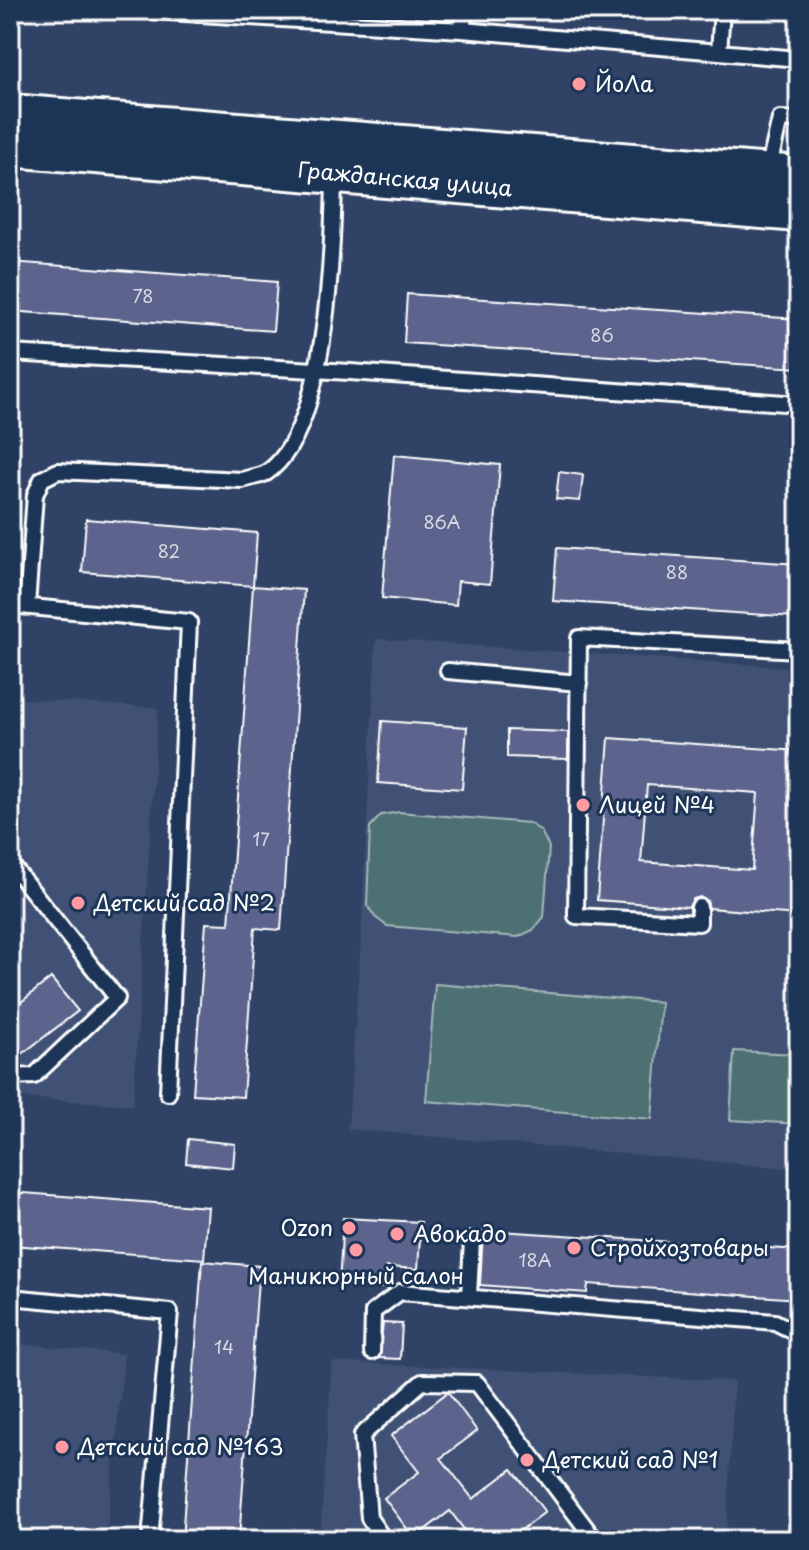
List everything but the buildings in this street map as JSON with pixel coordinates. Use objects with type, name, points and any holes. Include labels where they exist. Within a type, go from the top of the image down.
[{"type":"main road","name":"Гражданская улица","points":[[10,115],[799,211]]},
{"type":"main road","name":"Гражданская улица","points":[[10,146],[335,155],[783,176]]},
{"type":"lane","points":[[136,10],[462,30],[799,59]]},
{"type":"lane","points":[[462,30],[465,10]]},
{"type":"lane","points":[[719,52],[722,10]]},
{"type":"lane","points":[[783,176],[780,119],[799,120]]},
{"type":"lane","points":[[27,606],[35,495],[42,479],[58,471],[242,480],[266,473],[285,453],[301,422],[318,370],[331,246],[335,155]]},
{"type":"lane","points":[[10,353],[318,370],[799,404]]},
{"type":"lane","points":[[10,605],[189,622],[168,1093]]},
{"type":"lane","points":[[699,907],[699,923],[576,916],[579,638],[799,650]]},
{"type":"lane","points":[[448,671],[579,683]]},
{"type":"lane","points":[[10,863],[117,998],[34,1076],[10,1077]]},
{"type":"lane","points":[[469,1296],[472,1240]]},
{"type":"lane","points":[[372,1352],[373,1312],[400,1292],[775,1322],[799,1334]]},
{"type":"lane","points":[[10,1297],[170,1312],[150,1540]]},
{"type":"lane","points":[[384,1540],[369,1518],[362,1435],[422,1382],[477,1383],[595,1540]]},
{"type":"lane","points":[[797,1540],[799,1506]]},
{"type":"shaded area","name":"Лицей №4","points":[[376,639],[799,668],[799,1169],[348,1129]]},
{"type":"shaded area","name":"Детский сад №2","points":[[10,698],[158,708],[133,1105],[10,1097]]},
{"type":"shaded area","name":"Детский сад №163","points":[[10,1343],[124,1354],[106,1540],[10,1540]]},
{"type":"shaded area","name":"Детский сад №1","points":[[332,1362],[734,1381],[726,1540],[320,1540]]},
{"type":"green space","points":[[399,812],[529,823],[541,831],[549,847],[544,917],[533,930],[518,937],[387,926],[375,917],[367,905],[370,827],[381,815]]},
{"type":"green space","points":[[435,984],[661,1002],[652,1119],[426,1101]]},
{"type":"green space","points":[[734,1051],[799,1054],[799,1124],[730,1120]]},
{"type":"place","name":"ЙоЛа","points":[[579,84]]},
{"type":"place","name":"Лицей №4","points":[[583,805]]},
{"type":"place","name":"Детский сад №2","points":[[78,903]]},
{"type":"place","name":"Ozon","points":[[349,1228]]},
{"type":"place","name":"Авокадо","points":[[397,1234]]},
{"type":"place","name":"Стройхозтовары","points":[[574,1248]]},
{"type":"place","name":"Маникюрный салон","points":[[356,1250]]},
{"type":"place","name":"Детский сад №163","points":[[62,1447]]},
{"type":"place","name":"Детский сад №1","points":[[527,1460]]}]
